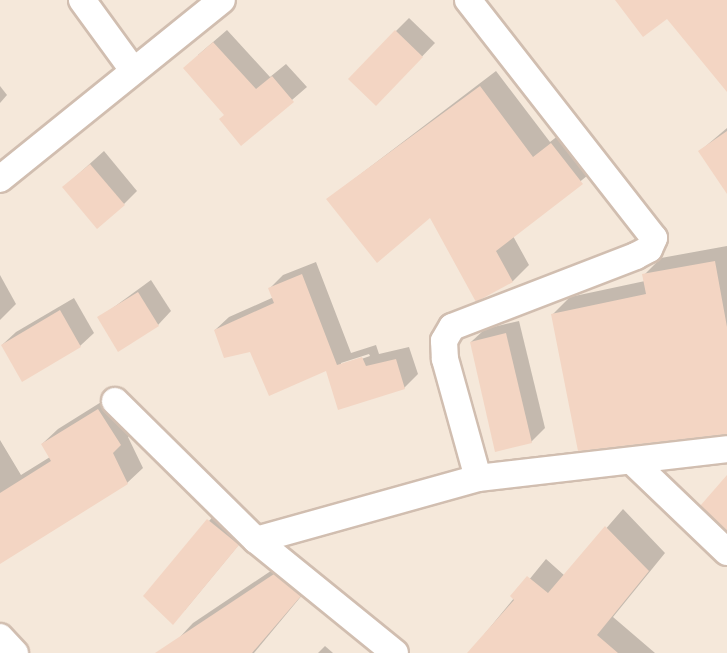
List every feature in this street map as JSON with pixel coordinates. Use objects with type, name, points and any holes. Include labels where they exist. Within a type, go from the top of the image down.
[{"type":"street","points":[[82,0],[133,70]]},
{"type":"street","points":[[0,179],[222,0]]},
{"type":"street","points":[[468,0],[654,238],[649,249],[636,256],[452,327],[444,341],[445,359],[478,478]]},
{"type":"street","points":[[115,401],[256,540],[395,653]]},
{"type":"street","points":[[256,540],[478,478],[633,462],[727,449]]},
{"type":"street","points":[[633,462],[727,552]]},
{"type":"street","points":[[0,637],[15,653]]},
{"type":"shaded area","points":[[0,0],[727,0],[727,653],[0,653]]},
{"type":"building","points":[[615,0],[727,0],[727,92],[667,19],[643,37]]},
{"type":"building","points":[[395,30],[423,57],[376,106],[348,79]]},
{"type":"building","points":[[213,42],[256,89],[272,76],[294,102],[241,146],[219,119],[224,115],[183,68]]},
{"type":"building","points":[[480,86],[533,157],[551,143],[583,184],[496,251],[513,282],[476,302],[430,218],[377,263],[326,199]]},
{"type":"building","points":[[727,131],[727,194],[698,151]]},
{"type":"building","points":[[90,164],[125,205],[97,229],[62,187]]},
{"type":"building","points":[[715,261],[727,327],[727,434],[578,451],[551,314],[646,294],[642,274]]},
{"type":"building","points":[[302,274],[337,365],[362,357],[366,366],[396,359],[405,389],[338,410],[326,371],[269,396],[250,352],[224,358],[214,330],[274,303],[268,288]]},
{"type":"building","points":[[138,292],[159,326],[118,352],[97,317]]},
{"type":"building","points":[[60,310],[81,347],[22,382],[1,345]]},
{"type":"building","points":[[506,333],[532,443],[495,452],[470,342]]},
{"type":"building","points":[[98,409],[121,445],[113,453],[128,484],[0,564],[0,493],[51,461],[41,444]]},
{"type":"building","points":[[727,475],[727,531],[700,506]]},
{"type":"building","points":[[207,519],[239,545],[173,625],[143,596]]},
{"type":"building","points":[[605,526],[649,571],[597,635],[618,653],[467,653],[514,600],[510,596],[527,576],[548,593]]},
{"type":"building","points":[[274,574],[301,596],[252,653],[155,653]]}]
